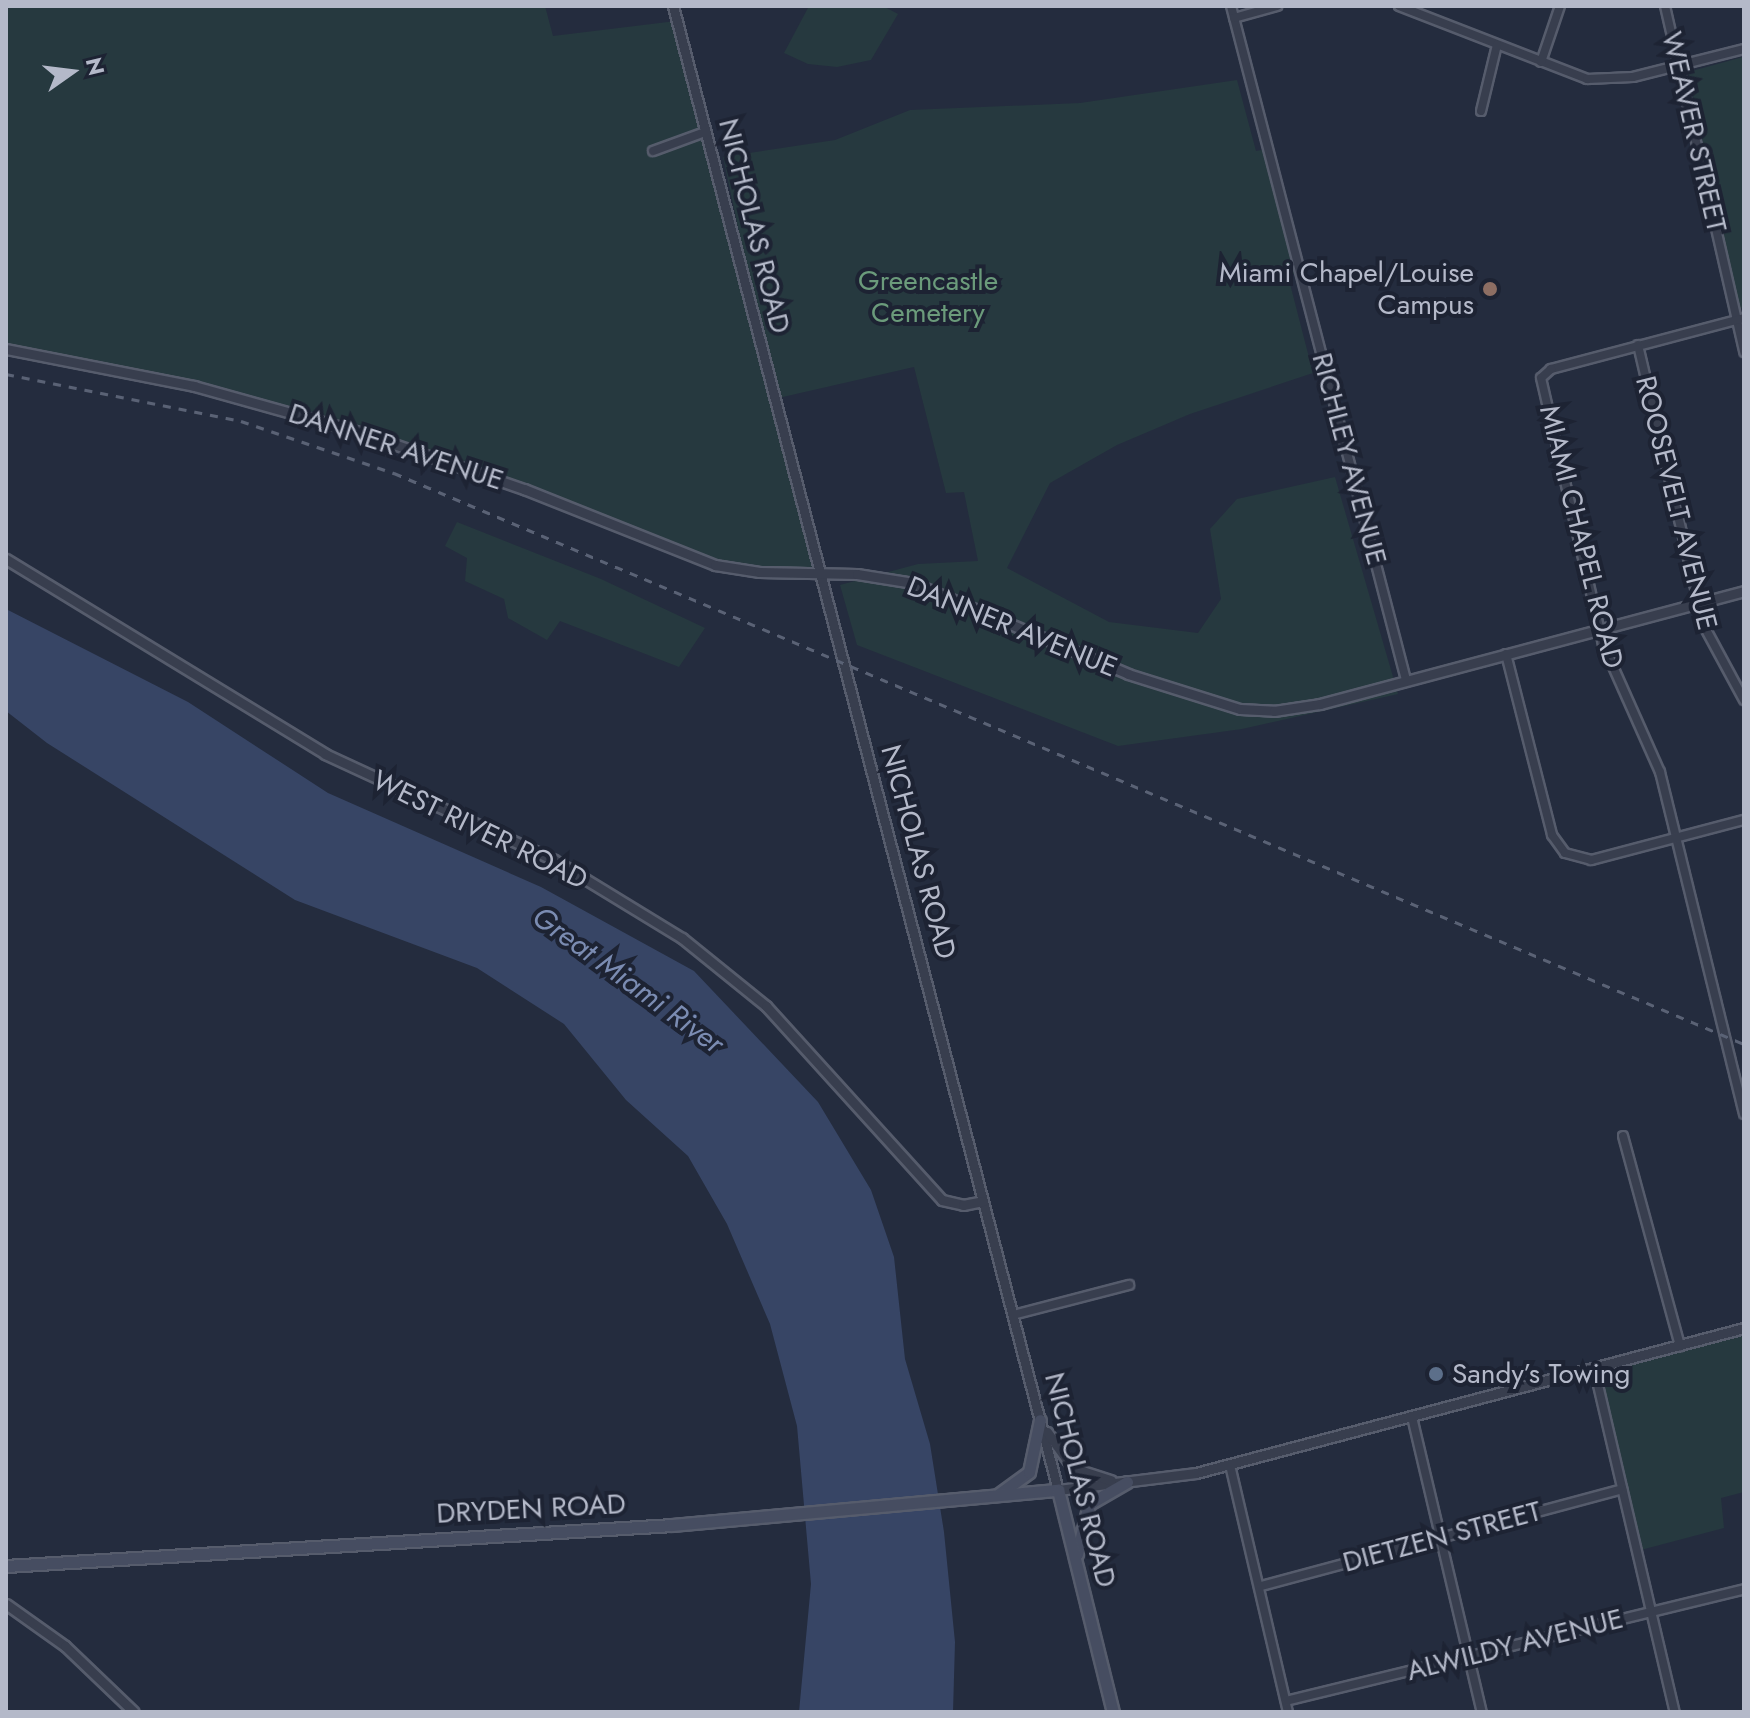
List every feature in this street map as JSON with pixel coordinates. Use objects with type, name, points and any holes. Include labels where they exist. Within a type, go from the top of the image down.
[{"type":"main road","points":[[1021,1488],[1033,1461],[1040,1420]]},
{"type":"main road","points":[[1077,1567],[1079,1533],[1089,1504],[1127,1482]]},
{"type":"main road","name":"DRYDEN ROAD","points":[[6,1566],[757,1518],[993,1496],[1021,1488],[1058,1490]]},
{"type":"main road","name":"NICHOLAS ROAD","points":[[1058,1490],[1113,1712]]},
{"type":"street","name":"NICHOLAS ROAD","points":[[673,6],[1058,1490]]},
{"type":"street","name":"RICHLEY AVENUE","points":[[1231,6],[1406,680]]},
{"type":"street","points":[[1234,18],[1277,6]]},
{"type":"street","points":[[1399,6],[1411,8],[1541,62],[1597,80],[1678,66],[1744,49]]},
{"type":"street","points":[[1541,62],[1560,6]]},
{"type":"street","name":"WEAVER STREET","points":[[1665,6],[1740,319],[1744,352]]},
{"type":"street","points":[[1481,111],[1497,45]]},
{"type":"street","points":[[653,151],[705,132]]},
{"type":"street","points":[[1638,345],[1740,319]]},
{"type":"street","name":"MIAMI CHAPEL ROAD","points":[[1638,345],[1544,373],[1543,390],[1599,629],[1610,666],[1651,744],[1744,1114]]},
{"type":"street","name":"ROOSEVELT AVENUE","points":[[1638,345],[1697,603],[1709,641],[1744,700]]},
{"type":"street","name":"DANNER AVENUE","points":[[6,349],[194,386],[359,432],[524,489],[700,561],[759,572],[818,572],[887,578],[942,593],[1128,674],[1240,709],[1305,707],[1744,591]]},
{"type":"street","name":"WEST RIVER ROAD","points":[[6,559],[325,754],[554,860],[682,938],[766,1006],[942,1200],[955,1205],[983,1201]]},
{"type":"street","points":[[1506,654],[1552,835],[1565,853],[1591,860],[1744,820]]},
{"type":"street","points":[[1623,1136],[1680,1346]]},
{"type":"street","points":[[1013,1315],[1129,1285]]},
{"type":"street","points":[[1058,1490],[1230,1465],[1744,1328]]},
{"type":"street","points":[[1594,1368],[1675,1712]]},
{"type":"street","points":[[1412,1417],[1482,1712]]},
{"type":"street","points":[[1040,1420],[1073,1468],[1127,1482]]},
{"type":"street","points":[[1230,1465],[1261,1586],[1288,1712]]},
{"type":"street","name":"DIETZEN STREET","points":[[1261,1586],[1622,1489]]},
{"type":"street","name":"ALWILDY AVENUE","points":[[1286,1701],[1744,1589]]},
{"type":"street","points":[[6,1604],[65,1646],[134,1712]]},
{"type":"green space","name":"Greencastle Cemetery","points":[[6,6],[545,6],[553,36],[676,21],[742,276],[748,274],[723,157],[835,140],[910,110],[1080,103],[1237,80],[1256,151],[1267,149],[1300,271],[1288,276],[1313,373],[1190,414],[1117,445],[1050,483],[1007,568],[1109,622],[1198,633],[1221,599],[1210,529],[1237,499],[1335,477],[1398,694],[1242,729],[1118,746],[857,645],[840,585],[918,564],[978,561],[964,492],[946,493],[914,367],[774,399],[818,572],[737,569],[524,489],[257,402],[6,349]]},
{"type":"green space","points":[[809,6],[883,6],[898,14],[871,60],[837,67],[808,64],[784,53]]},
{"type":"green space","points":[[1743,57],[1744,308],[1738,309],[1688,72]]},
{"type":"green space","points":[[457,522],[601,579],[705,628],[679,667],[560,621],[547,640],[508,618],[504,599],[465,581],[467,558],[445,546]]},
{"type":"green space","points":[[1744,1328],[1744,1492],[1721,1498],[1724,1528],[1637,1551],[1594,1368]]},
{"type":"water","name":"Great Miami River","points":[[6,609],[188,702],[328,793],[541,887],[694,971],[818,1102],[871,1190],[894,1257],[905,1359],[930,1444],[944,1532],[955,1642],[953,1712],[799,1712],[811,1584],[797,1426],[770,1324],[727,1224],[688,1156],[626,1100],[564,1024],[477,968],[295,900],[47,743],[6,711]]},
{"type":"railway","points":[[6,374],[241,421],[394,473],[1744,1044]]},
{"type":"place","name":"Miami Chapel/Louise Campus","points":[[1490,289]]},
{"type":"place","name":"Sandy’s Towing","points":[[1436,1374]]}]
